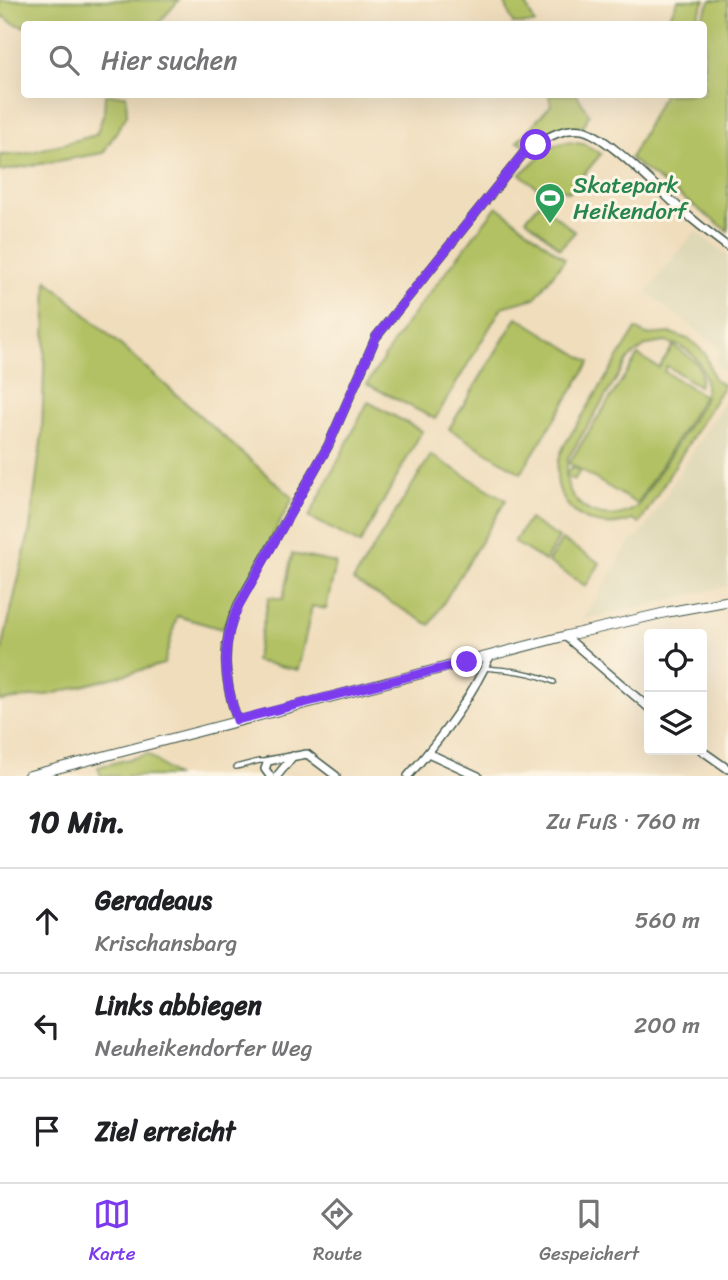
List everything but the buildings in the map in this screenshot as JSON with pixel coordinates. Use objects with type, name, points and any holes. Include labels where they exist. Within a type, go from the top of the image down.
[{"type":"street","points":[[237,720],[226,684],[224,664],[232,619],[328,446],[376,337],[527,149],[552,134],[583,130],[613,147],[681,210],[728,247]]},
{"type":"street","points":[[28,776],[565,636],[728,601]]},
{"type":"street","points":[[565,636],[644,704]]},
{"type":"street","points":[[408,776],[428,753],[475,687],[490,656]]},
{"type":"street","points":[[428,753],[478,776]]},
{"type":"street","points":[[270,776],[265,769],[268,761],[307,754],[336,776]]},
{"type":"street","points":[[707,754],[728,769]]},
{"type":"street","points":[[277,776],[293,755]]},
{"type":"lane","points":[[484,668],[519,671],[554,682]]},
{"type":"lane","points":[[236,767],[268,761]]},
{"type":"shaded area","points":[[695,231],[728,256],[728,374],[715,364],[720,348],[646,292]]},
{"type":"shaded area","points":[[728,395],[728,586],[583,620],[630,542],[641,535]]},
{"type":"green space","points":[[0,0],[179,0],[161,21],[21,21],[21,26],[0,14]]},
{"type":"green space","points":[[504,0],[524,0],[534,21],[512,21]]},
{"type":"green space","points":[[678,0],[705,0],[694,21],[668,21]]},
{"type":"green space","points":[[711,0],[728,0],[728,231],[630,159],[661,98],[707,98],[707,21],[700,21]]},
{"type":"green space","points":[[105,98],[126,98],[127,115],[103,153],[0,171],[0,155],[24,154],[96,135],[104,113]]},
{"type":"green space","points":[[550,98],[579,98],[589,114],[584,126],[549,132],[528,145],[517,142],[551,105]]},
{"type":"green space","points":[[567,142],[584,144],[601,154],[569,192],[562,189],[550,198],[520,174],[552,146]]},
{"type":"green space","name":"Skatepark Heikendorf","points":[[540,203],[575,232],[560,248],[526,219]]},
{"type":"green space","points":[[497,206],[565,259],[535,298],[502,307],[435,419],[367,384],[405,325]]},
{"type":"green space","points":[[47,280],[293,498],[222,629],[177,616],[164,664],[52,694],[0,701],[0,658],[30,529],[42,433]]},
{"type":"green space","points":[[517,317],[590,362],[521,473],[449,429]]},
{"type":"green space","points":[[636,329],[646,335],[671,333],[690,340],[705,353],[714,379],[724,385],[640,523],[633,520],[614,524],[597,523],[570,508],[561,495],[557,479],[558,462],[565,444]],"holes":[[[665,342],[693,355],[703,371],[703,402],[638,506],[616,515],[604,515],[583,507],[569,488],[566,476],[574,480],[580,471],[572,467],[566,475],[568,458],[629,358],[647,345]]]},
{"type":"green space","points":[[673,346],[698,366],[701,378],[699,386],[667,366],[664,371],[704,396],[637,504],[569,463],[638,355],[659,368]]},
{"type":"green space","points":[[368,402],[422,431],[360,544],[309,517]]},
{"type":"green space","points":[[431,455],[506,500],[430,625],[353,581]]},
{"type":"green space","points":[[529,519],[559,538],[545,561],[514,542]]},
{"type":"green space","points":[[562,540],[600,563],[586,586],[548,562]]},
{"type":"green space","points":[[292,554],[336,563],[326,609],[312,606],[298,670],[255,661],[269,597],[283,599]]},
{"type":"green space","points":[[148,754],[175,776],[101,776],[98,767]]},
{"type":"place","name":"Skatepark Heikendorf","points":[[550,225]]},
{"type":"route","points":[[467,662],[237,720],[226,684],[224,664],[232,619],[328,446],[376,337],[527,149],[536,145]]}]
